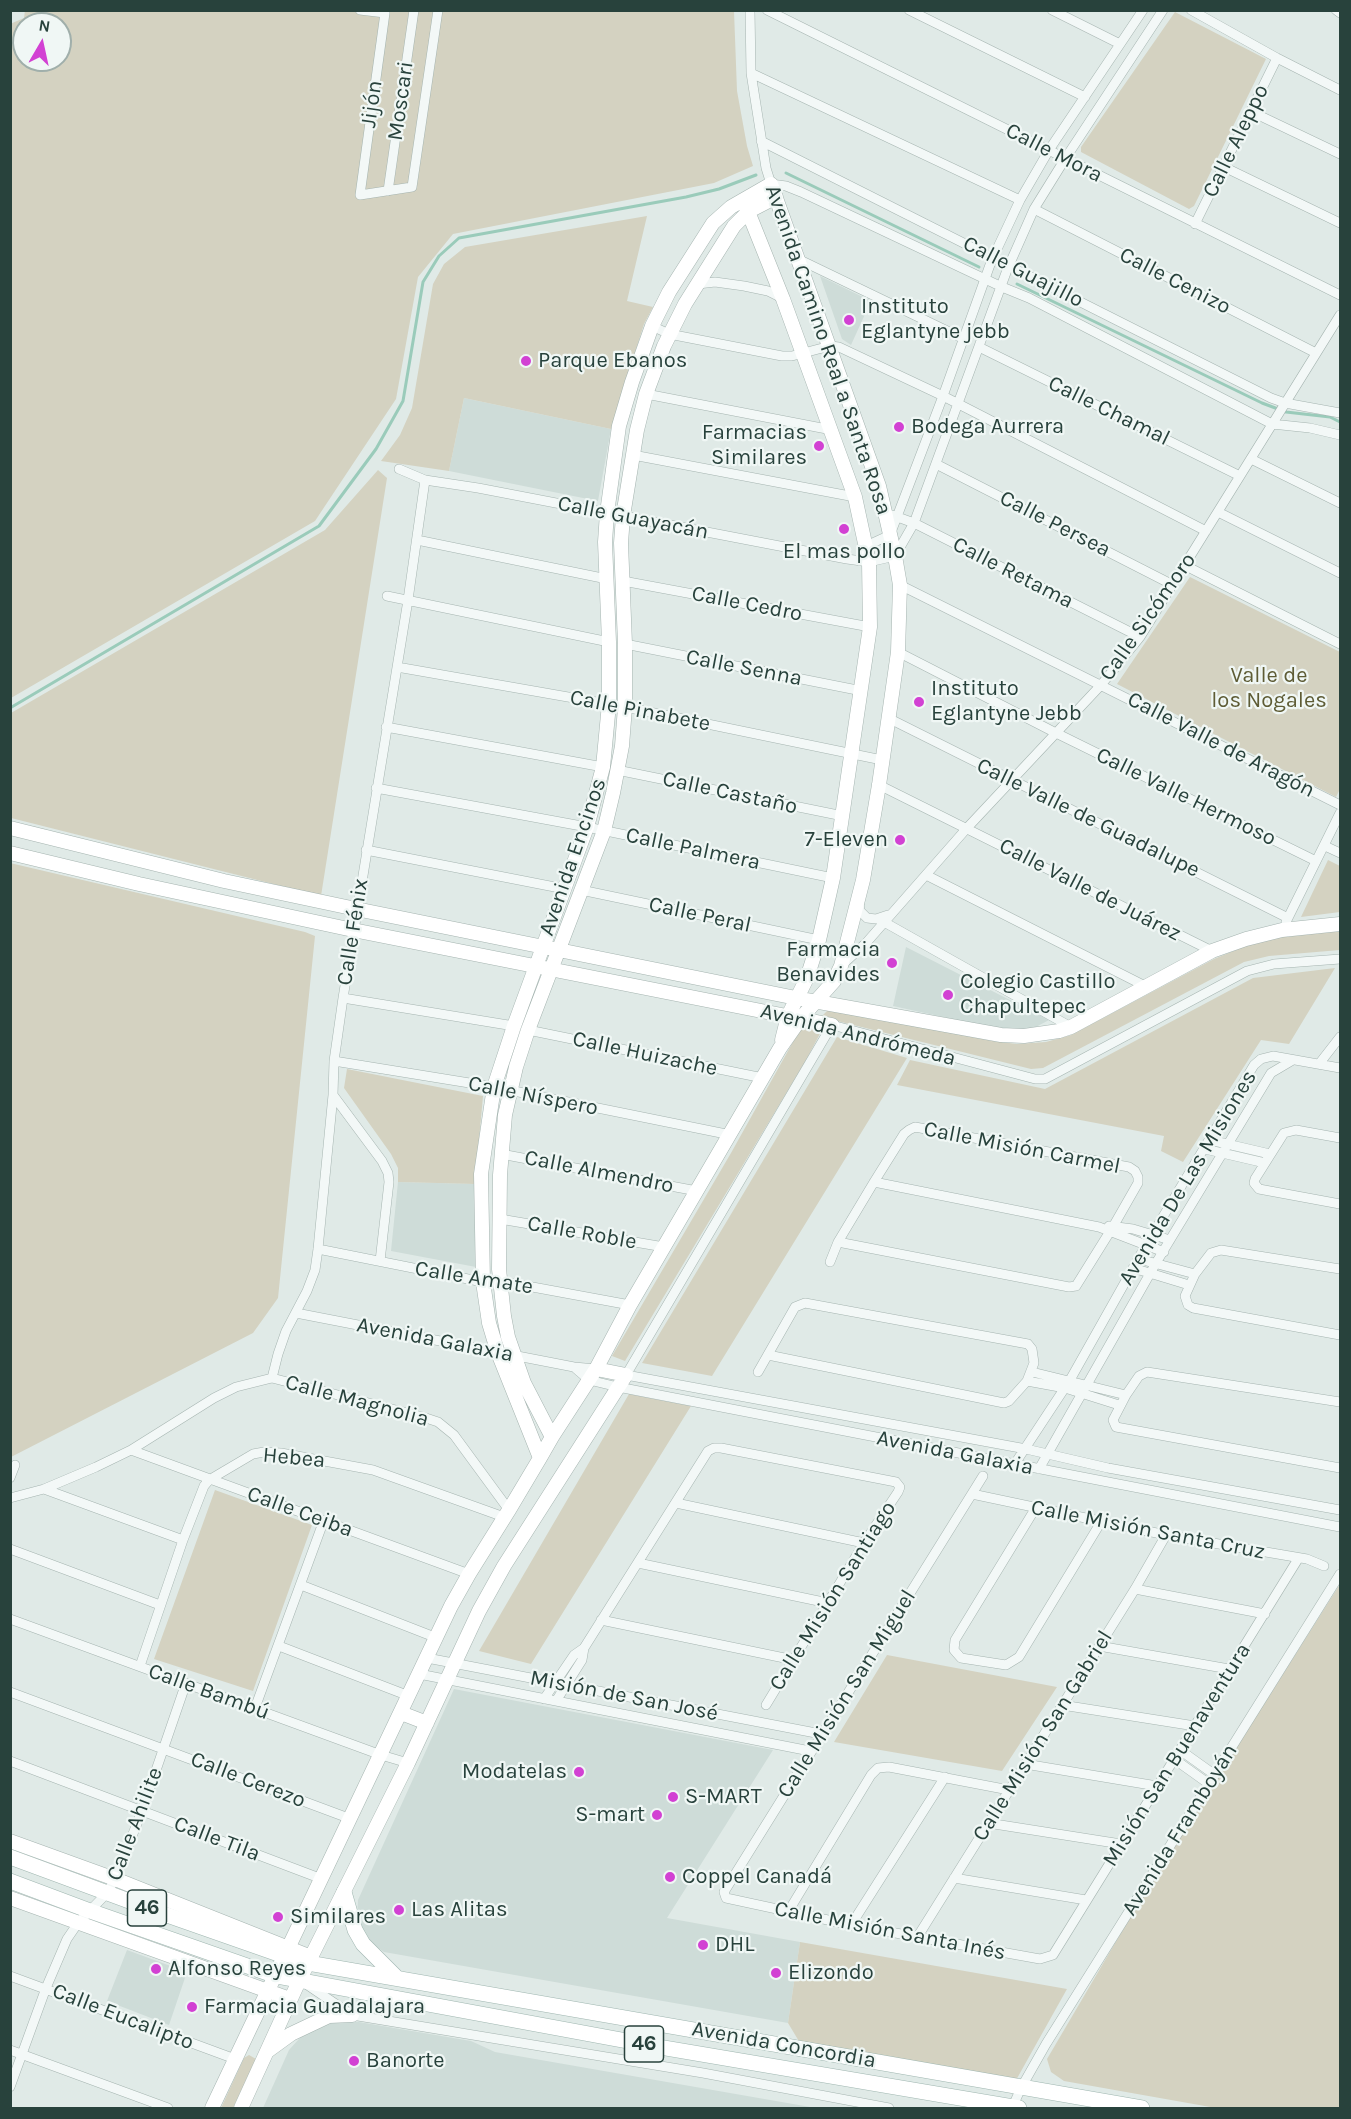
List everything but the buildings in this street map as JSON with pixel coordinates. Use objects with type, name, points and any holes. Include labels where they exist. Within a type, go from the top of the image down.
[{"type":"main road","name":"46","points":[[10,1857],[107,1893],[286,1952]]},
{"type":"main road","name":"46","points":[[10,1881],[276,1976]]},
{"type":"main road","points":[[344,1892],[355,1930],[363,1944],[396,1977]]},
{"type":"main road","name":"Avenida Concordia","points":[[286,1952],[309,1960],[1017,2102]]},
{"type":"main road","name":"Avenida Concordia","points":[[276,1976],[1017,2102],[1140,2108]]},
{"type":"main road","points":[[1017,2102],[1095,2109]]},
{"type":"street","name":"Jijón","points":[[360,10],[384,13],[360,195],[388,191]]},
{"type":"street","name":"Moscari","points":[[388,191],[414,10]]},
{"type":"street","points":[[388,191],[412,187],[438,10]]},
{"type":"street","name":"Avenida Camino Real a Santa Rosa","points":[[750,10],[751,73],[762,141],[774,190],[891,515],[890,536],[900,585],[898,652],[879,785],[858,900],[841,966],[834,981],[817,1001],[794,1017]]},
{"type":"street","name":"Calle Mora","points":[[767,10],[1341,296]]},
{"type":"street","points":[[909,10],[1085,97]]},
{"type":"street","points":[[1052,10],[1120,44]]},
{"type":"street","points":[[891,515],[943,396],[993,257],[1020,200],[1049,150],[1143,10]]},
{"type":"street","points":[[868,562],[895,556],[914,523],[1010,265],[1034,209],[1164,10]]},
{"type":"street","points":[[1191,10],[1277,58],[1341,90]]},
{"type":"street","points":[[1336,10],[1341,13]]},
{"type":"street","name":"Calle Aleppo","points":[[1195,224],[1277,58]]},
{"type":"street","points":[[751,73],[1020,200]]},
{"type":"street","points":[[1252,112],[1341,154]]},
{"type":"street","name":"Calle Guajillo","points":[[762,141],[1284,405],[1341,413]]},
{"type":"street","points":[[1224,167],[1341,223]]},
{"type":"street","name":"Calle Guajillo","points":[[774,190],[786,186],[1029,298],[1274,421]]},
{"type":"street","name":"Avenida Encinos","points":[[540,1458],[498,1353],[489,1323],[483,1282],[481,1174],[494,1087],[587,827],[603,767],[609,704],[605,543],[607,513],[619,426],[632,382],[652,326],[669,292],[713,224],[731,207],[746,206],[774,190]]},
{"type":"street","name":"Avenida Camino Real a Santa Rosa","points":[[746,206],[804,354],[855,497],[868,562],[870,627],[833,878],[819,940],[807,978],[796,998],[794,1017]]},
{"type":"street","name":"Avenida Encinos","points":[[552,1437],[524,1383],[513,1356],[504,1316],[500,1281],[500,1219],[501,1154],[505,1115],[528,1030],[604,831],[622,746],[625,707],[625,644],[621,543],[633,455],[646,394],[669,334],[746,206]]},
{"type":"street","name":"Calle Cenizo","points":[[1034,209],[1316,353]]},
{"type":"street","points":[[798,259],[964,339]]},
{"type":"street","points":[[698,284],[715,282],[763,290],[783,299]]},
{"type":"street","name":"Calle Sicómoro","points":[[841,966],[866,943],[967,828],[1101,685],[1140,637],[1341,315]]},
{"type":"street","points":[[652,326],[669,334],[782,356],[804,354],[830,346],[849,351],[943,396],[1206,531]]},
{"type":"street","name":"Calle Chamal","points":[[979,347],[1240,476]]},
{"type":"street","points":[[646,394],[832,430]]},
{"type":"street","points":[[1274,421],[1341,435]]},
{"type":"street","points":[[633,455],[855,497]]},
{"type":"street","points":[[1251,459],[1341,503]]},
{"type":"street","name":"Calle Persea","points":[[936,464],[1173,585]]},
{"type":"street","name":"Calle Guayacán","points":[[399,469],[425,480],[868,562]]},
{"type":"street","name":"Calle Fénix","points":[[273,1378],[286,1331],[315,1269],[333,1095],[334,1061],[425,480]]},
{"type":"street","points":[[1218,512],[1341,573]]},
{"type":"street","name":"Calle Retama","points":[[891,515],[914,523],[1140,637]]},
{"type":"street","points":[[866,546],[890,536]]},
{"type":"street","points":[[417,540],[607,579]]},
{"type":"street","points":[[1186,566],[1341,644]]},
{"type":"street","name":"Calle Cedro","points":[[623,581],[870,627]]},
{"type":"street","points":[[900,585],[1101,685]]},
{"type":"street","points":[[387,596],[609,642]]},
{"type":"street","name":"Calle Senna","points":[[625,644],[862,691]]},
{"type":"street","points":[[898,652],[1056,733]]},
{"type":"street","name":"Calle Pinabete","points":[[397,667],[625,707],[882,760]]},
{"type":"street","name":"Calle Valle de Aragón","points":[[1101,685],[1341,805]]},
{"type":"street","name":"Calle Valle de Guadalupe","points":[[888,718],[1285,924]]},
{"type":"street","points":[[387,727],[603,767]]},
{"type":"street","name":"Calle Valle Hermoso","points":[[1056,733],[1316,861]]},
{"type":"street","name":"Calle Castaño","points":[[617,770],[843,816]]},
{"type":"street","name":"Calle Valle de Juárez","points":[[879,785],[1212,951]]},
{"type":"street","name":"Calle Palmera","points":[[376,788],[587,827],[833,878]]},
{"type":"street","points":[[1285,924],[1341,813]]},
{"type":"street","name":"Avenida Andrómeda","points":[[10,828],[224,881],[356,909],[796,998],[1001,1035],[1034,1035],[1059,1031],[1212,951],[1285,924],[1341,924]]},
{"type":"street","points":[[1324,846],[1341,853]]},
{"type":"street","points":[[366,850],[565,889]]},
{"type":"street","name":"Avenida Andrómeda","points":[[10,853],[139,884],[353,930],[832,1025],[1024,1076],[1045,1079],[1247,971],[1275,964],[1341,959]]},
{"type":"street","points":[[926,875],[1147,987]]},
{"type":"street","name":"Calle Peral","points":[[581,890],[819,940]]},
{"type":"street","points":[[858,900],[860,911],[867,918],[887,918],[1071,1026]]},
{"type":"street","points":[[834,981],[839,996],[849,1007]]},
{"type":"street","points":[[343,998],[514,1026]]},
{"type":"street","points":[[212,2109],[455,1600],[552,1437],[592,1375],[630,1305],[731,1135],[780,1048],[794,1017]]},
{"type":"street","points":[[241,2109],[290,1999],[302,1982],[309,1960],[408,1763],[479,1611],[504,1566],[622,1381],[832,1025]]},
{"type":"street","name":"Calle Huizache","points":[[528,1030],[763,1078]]},
{"type":"street","points":[[1319,1064],[1341,1037]]},
{"type":"street","name":"Avenida De Las Misiones","points":[[1014,1465],[1068,1384],[1146,1245],[1254,1065],[1261,1059],[1273,1056],[1293,1059]]},
{"type":"street","points":[[1293,1059],[1341,1068]]},
{"type":"street","name":"Avenida De Las Misiones","points":[[1039,1469],[1224,1148],[1271,1073],[1293,1059]]},
{"type":"street","name":"Calle Níspero","points":[[334,1061],[494,1087],[731,1135]]},
{"type":"street","points":[[333,1095],[382,1161],[388,1173],[389,1182],[380,1261]]},
{"type":"street","name":"Calle Misión Carmel","points":[[874,1182],[909,1130],[915,1127],[1129,1167],[1136,1172],[1138,1183],[1111,1228]]},
{"type":"street","points":[[1341,1138],[1290,1130],[1284,1133],[1255,1179],[1255,1187],[1259,1189],[1341,1204]]},
{"type":"street","points":[[1207,1144],[1267,1159]]},
{"type":"street","name":"Calle Almendro","points":[[501,1154],[697,1191]]},
{"type":"street","points":[[830,1262],[838,1242],[874,1182],[1170,1240]]},
{"type":"street","name":"Calle Roble","points":[[500,1219],[664,1247]]},
{"type":"street","points":[[1111,1228],[1164,1251]]},
{"type":"street","points":[[838,1242],[1058,1285],[1076,1286],[1111,1228]]},
{"type":"street","name":"Calle Amate","points":[[318,1249],[483,1282],[500,1281],[630,1305]]},
{"type":"street","points":[[1341,1269],[1221,1250],[1211,1253],[1195,1274],[1189,1285],[1185,1301],[1193,1308],[1341,1335]]},
{"type":"street","points":[[1139,1259],[1195,1274]]},
{"type":"street","points":[[1133,1268],[1189,1285]]},
{"type":"street","points":[[758,1372],[795,1307],[805,1303],[1028,1344],[1034,1357],[1029,1376],[1009,1401],[1004,1403],[768,1355]]},
{"type":"street","name":"Avenida Galaxia","points":[[296,1313],[574,1367],[592,1375],[1014,1465],[1341,1527]]},
{"type":"street","points":[[1341,1402],[1146,1372],[1139,1376],[1119,1405],[1113,1420],[1116,1427],[1341,1468]]},
{"type":"street","points":[[1029,1376],[1126,1395]]},
{"type":"street","name":"Calle Magnolia","points":[[10,1498],[44,1489],[131,1450],[214,1398],[236,1387],[273,1378],[438,1422],[454,1435],[506,1514]]},
{"type":"street","name":"Avenida Galaxia","points":[[622,1381],[1026,1449],[1108,1468],[1341,1510]]},
{"type":"street","points":[[1084,1388],[1119,1405]]},
{"type":"street","name":"Calle Misión Santiago","points":[[676,1503],[703,1456],[708,1451],[721,1448],[896,1482],[900,1487],[766,1705]]},
{"type":"street","name":"Calle Ceiba","points":[[131,1450],[469,1574]]},
{"type":"street","name":"Hebea","points":[[209,1480],[253,1454],[281,1453],[373,1470],[506,1514]]},
{"type":"street","points":[[10,1478],[15,1465]]},
{"type":"street","points":[[1103,1482],[1108,1468]]},
{"type":"street","name":"Calle Misión San Miguel","points":[[724,1894],[810,1751],[983,1476]]},
{"type":"street","points":[[140,1666],[183,1540],[200,1495],[209,1480]]},
{"type":"street","points":[[44,1489],[183,1540]]},
{"type":"street","name":"Calle Misión Santa Cruz","points":[[972,1494],[1166,1535],[1314,1561],[1324,1566]]},
{"type":"street","points":[[544,1699],[574,1655],[584,1648],[676,1503],[864,1543]]},
{"type":"street","points":[[1035,1509],[955,1640],[956,1655],[1006,1665],[1019,1657],[1101,1522]]},
{"type":"street","points":[[255,1708],[324,1520]]},
{"type":"street","name":"Calle Misión San Gabriel","points":[[918,1936],[1135,1589],[1166,1535]]},
{"type":"street","points":[[10,1549],[160,1605]]},
{"type":"street","name":"Misión San Buenaventura","points":[[1057,1951],[1086,1900],[1298,1559]]},
{"type":"street","points":[[638,1563],[828,1604]]},
{"type":"street","name":"Avenida Framboyán","points":[[1017,2102],[1046,2044],[1341,1574]]},
{"type":"street","points":[[301,1584],[437,1638]]},
{"type":"street","points":[[1135,1589],[1265,1614]]},
{"type":"street","points":[[455,1600],[479,1611]]},
{"type":"street","name":"Calle Bambú","points":[[10,1618],[408,1763]]},
{"type":"street","points":[[602,1620],[794,1660]]},
{"type":"street","points":[[279,1646],[409,1696]]},
{"type":"street","points":[[1099,1646],[1229,1669]]},
{"type":"street","points":[[556,1701],[582,1660],[584,1648]]},
{"type":"street","name":"Misión de San José","points":[[427,1658],[821,1734]]},
{"type":"street","name":"Misión de San José","points":[[419,1674],[810,1751]]},
{"type":"street","name":"Calle Ahilite","points":[[10,2087],[46,1988],[67,1939],[78,1923],[107,1893],[115,1879],[142,1811],[186,1683]]},
{"type":"street","name":"Calle Cerezo","points":[[10,1692],[351,1819]]},
{"type":"street","points":[[1062,1705],[1195,1726]]},
{"type":"street","points":[[401,1713],[427,1723]]},
{"type":"street","points":[[1180,1750],[1215,1775]]},
{"type":"street","points":[[1174,1759],[1209,1784]]},
{"type":"street","name":"Calle Tila","points":[[10,1761],[322,1879]]},
{"type":"street","points":[[1025,1764],[1157,1786]]},
{"type":"street","points":[[788,1912],[871,1774],[878,1768],[889,1767],[1009,1790]]},
{"type":"street","points":[[851,1924],[945,1777]]},
{"type":"street","points":[[988,1823],[1121,1844]]},
{"type":"street","points":[[10,1841],[115,1879],[286,1952]]},
{"type":"street","points":[[954,1878],[1086,1900]]},
{"type":"street","name":"Calle Misión Santa Inés","points":[[724,1894],[728,1899],[788,1912],[1040,1959],[1053,1955],[1057,1951]]},
{"type":"street","points":[[10,1898],[290,1999]]},
{"type":"street","name":"Calle Eucalipto","points":[[10,1976],[236,2059]]},
{"type":"street","points":[[302,1982],[352,2015]]},
{"type":"street","points":[[267,2051],[291,2034],[320,2020],[340,2014],[352,2015],[703,2073],[889,2109]]},
{"type":"street","points":[[10,2050],[168,2109]]},
{"type":"shaded area","name":"Instituto Eglantyne jebb","points":[[820,276],[871,301],[851,345],[842,339]]},
{"type":"shaded area","points":[[464,398],[611,429],[598,501],[449,471]]},
{"type":"shaded area","name":"Colegio Castillo Chapultepec","points":[[906,947],[1049,1020],[1034,1028],[1007,1031],[893,1006]]},
{"type":"shaded area","points":[[398,1182],[475,1184],[476,1267],[391,1251]]},
{"type":"shaded area","points":[[454,1689],[773,1750],[667,1918],[800,1942],[788,2023],[384,1952],[371,1943],[361,1929],[357,1917],[358,1900]]},
{"type":"shaded area","points":[[127,1950],[187,1972],[169,2025],[107,2001]]},
{"type":"shaded area","points":[[347,2020],[471,2041],[495,2052],[816,2108],[263,2108],[289,2050],[308,2029],[328,2021]]},
{"type":"green space","points":[[25,10],[734,11],[737,91],[753,166],[714,183],[453,234],[418,277],[396,399],[315,521],[11,698],[10,24],[12,23],[12,72],[72,72],[72,12],[25,12]]},
{"type":"green space","points":[[1175,12],[1266,59],[1194,206],[1189,209],[1081,152],[1081,147]]},
{"type":"green space","name":"Parque Ebanos","points":[[647,216],[627,301],[653,307],[644,324],[611,429],[464,398],[449,471],[381,461],[400,435],[412,408],[433,284],[444,264],[465,247]]},
{"type":"green space","points":[[378,470],[387,478],[321,896],[11,818],[11,713],[325,530]]},
{"type":"green space","name":"Valle de los Nogales","points":[[1190,577],[1340,652],[1340,789],[1336,797],[1117,684]]},
{"type":"green space","points":[[1328,860],[1340,866],[1340,912],[1301,917]]},
{"type":"green space","points":[[10,863],[315,936],[278,1298],[253,1333],[11,1457]]},
{"type":"green space","points":[[1340,931],[1340,950],[1269,956],[1244,962],[1043,1068],[1031,1069],[821,1017],[829,1009],[993,1041],[1017,1044],[1046,1042],[1071,1035],[1214,959],[1248,945],[1274,938]]},
{"type":"green space","points":[[1335,968],[1289,1044],[1261,1040],[1183,1162],[1161,1151],[1164,1136],[897,1085],[910,1060],[1045,1089],[1253,978]]},
{"type":"green space","points":[[803,1024],[823,1028],[805,1062],[625,1361],[612,1356],[731,1153]]},
{"type":"green space","points":[[837,1037],[907,1058],[712,1376],[642,1363]]},
{"type":"green space","points":[[347,1069],[483,1096],[475,1184],[398,1182],[398,1168],[391,1154],[344,1088]]},
{"type":"green space","points":[[629,1394],[691,1406],[531,1664],[479,1651]]},
{"type":"green space","points":[[215,1490],[312,1525],[253,1691],[154,1659]]},
{"type":"green space","points":[[1340,1584],[1340,2108],[1216,2108],[1064,2081],[1051,2072],[1047,2059],[1148,1887]]},
{"type":"green space","points":[[887,1655],[1057,1687],[1002,1771],[834,1742]]},
{"type":"green space","points":[[800,1942],[1067,1989],[1015,2082],[800,2043],[788,2023]]},
{"type":"green space","points":[[249,2055],[256,2059],[233,2108],[221,2108],[244,2058]]},
{"type":"waterway","points":[[786,173],[979,267]]},
{"type":"waterway","points":[[10,708],[319,526],[376,449],[403,401],[423,282],[439,256],[459,238],[686,197],[719,189],[756,175]]},
{"type":"waterway","points":[[1017,284],[1262,403],[1286,412],[1330,417],[1340,422]]},
{"type":"place","name":"Instituto Eglantyne jebb","points":[[849,320]]},
{"type":"place","name":"Parque Ebanos","points":[[526,361]]},
{"type":"place","name":"Bodega Aurrera","points":[[899,427]]},
{"type":"place","name":"Farmacias Similares","points":[[819,446]]},
{"type":"place","name":"El mas pollo","points":[[844,529]]},
{"type":"place","name":"Instituto Eglantyne Jebb","points":[[919,702]]},
{"type":"place","name":"7-Eleven","points":[[900,840]]},
{"type":"place","name":"Farmacia Benavides","points":[[892,963]]},
{"type":"place","name":"Colegio Castillo Chapultepec","points":[[948,995]]},
{"type":"place","name":"Modatelas","points":[[579,1772]]},
{"type":"place","name":"S-MART","points":[[673,1797]]},
{"type":"place","name":"S-mart","points":[[657,1815]]},
{"type":"place","name":"Coppel Canadá","points":[[670,1877]]},
{"type":"place","name":"Las Alitas","points":[[399,1910]]},
{"type":"place","name":"Similares","points":[[278,1917]]},
{"type":"place","name":"DHL","points":[[703,1945]]},
{"type":"place","name":"Alfonso Reyes","points":[[156,1969]]},
{"type":"place","name":"Elizondo","points":[[776,1973]]},
{"type":"place","name":"Farmacia Guadalajara","points":[[192,2007]]},
{"type":"place","name":"Banorte","points":[[354,2061]]}]
